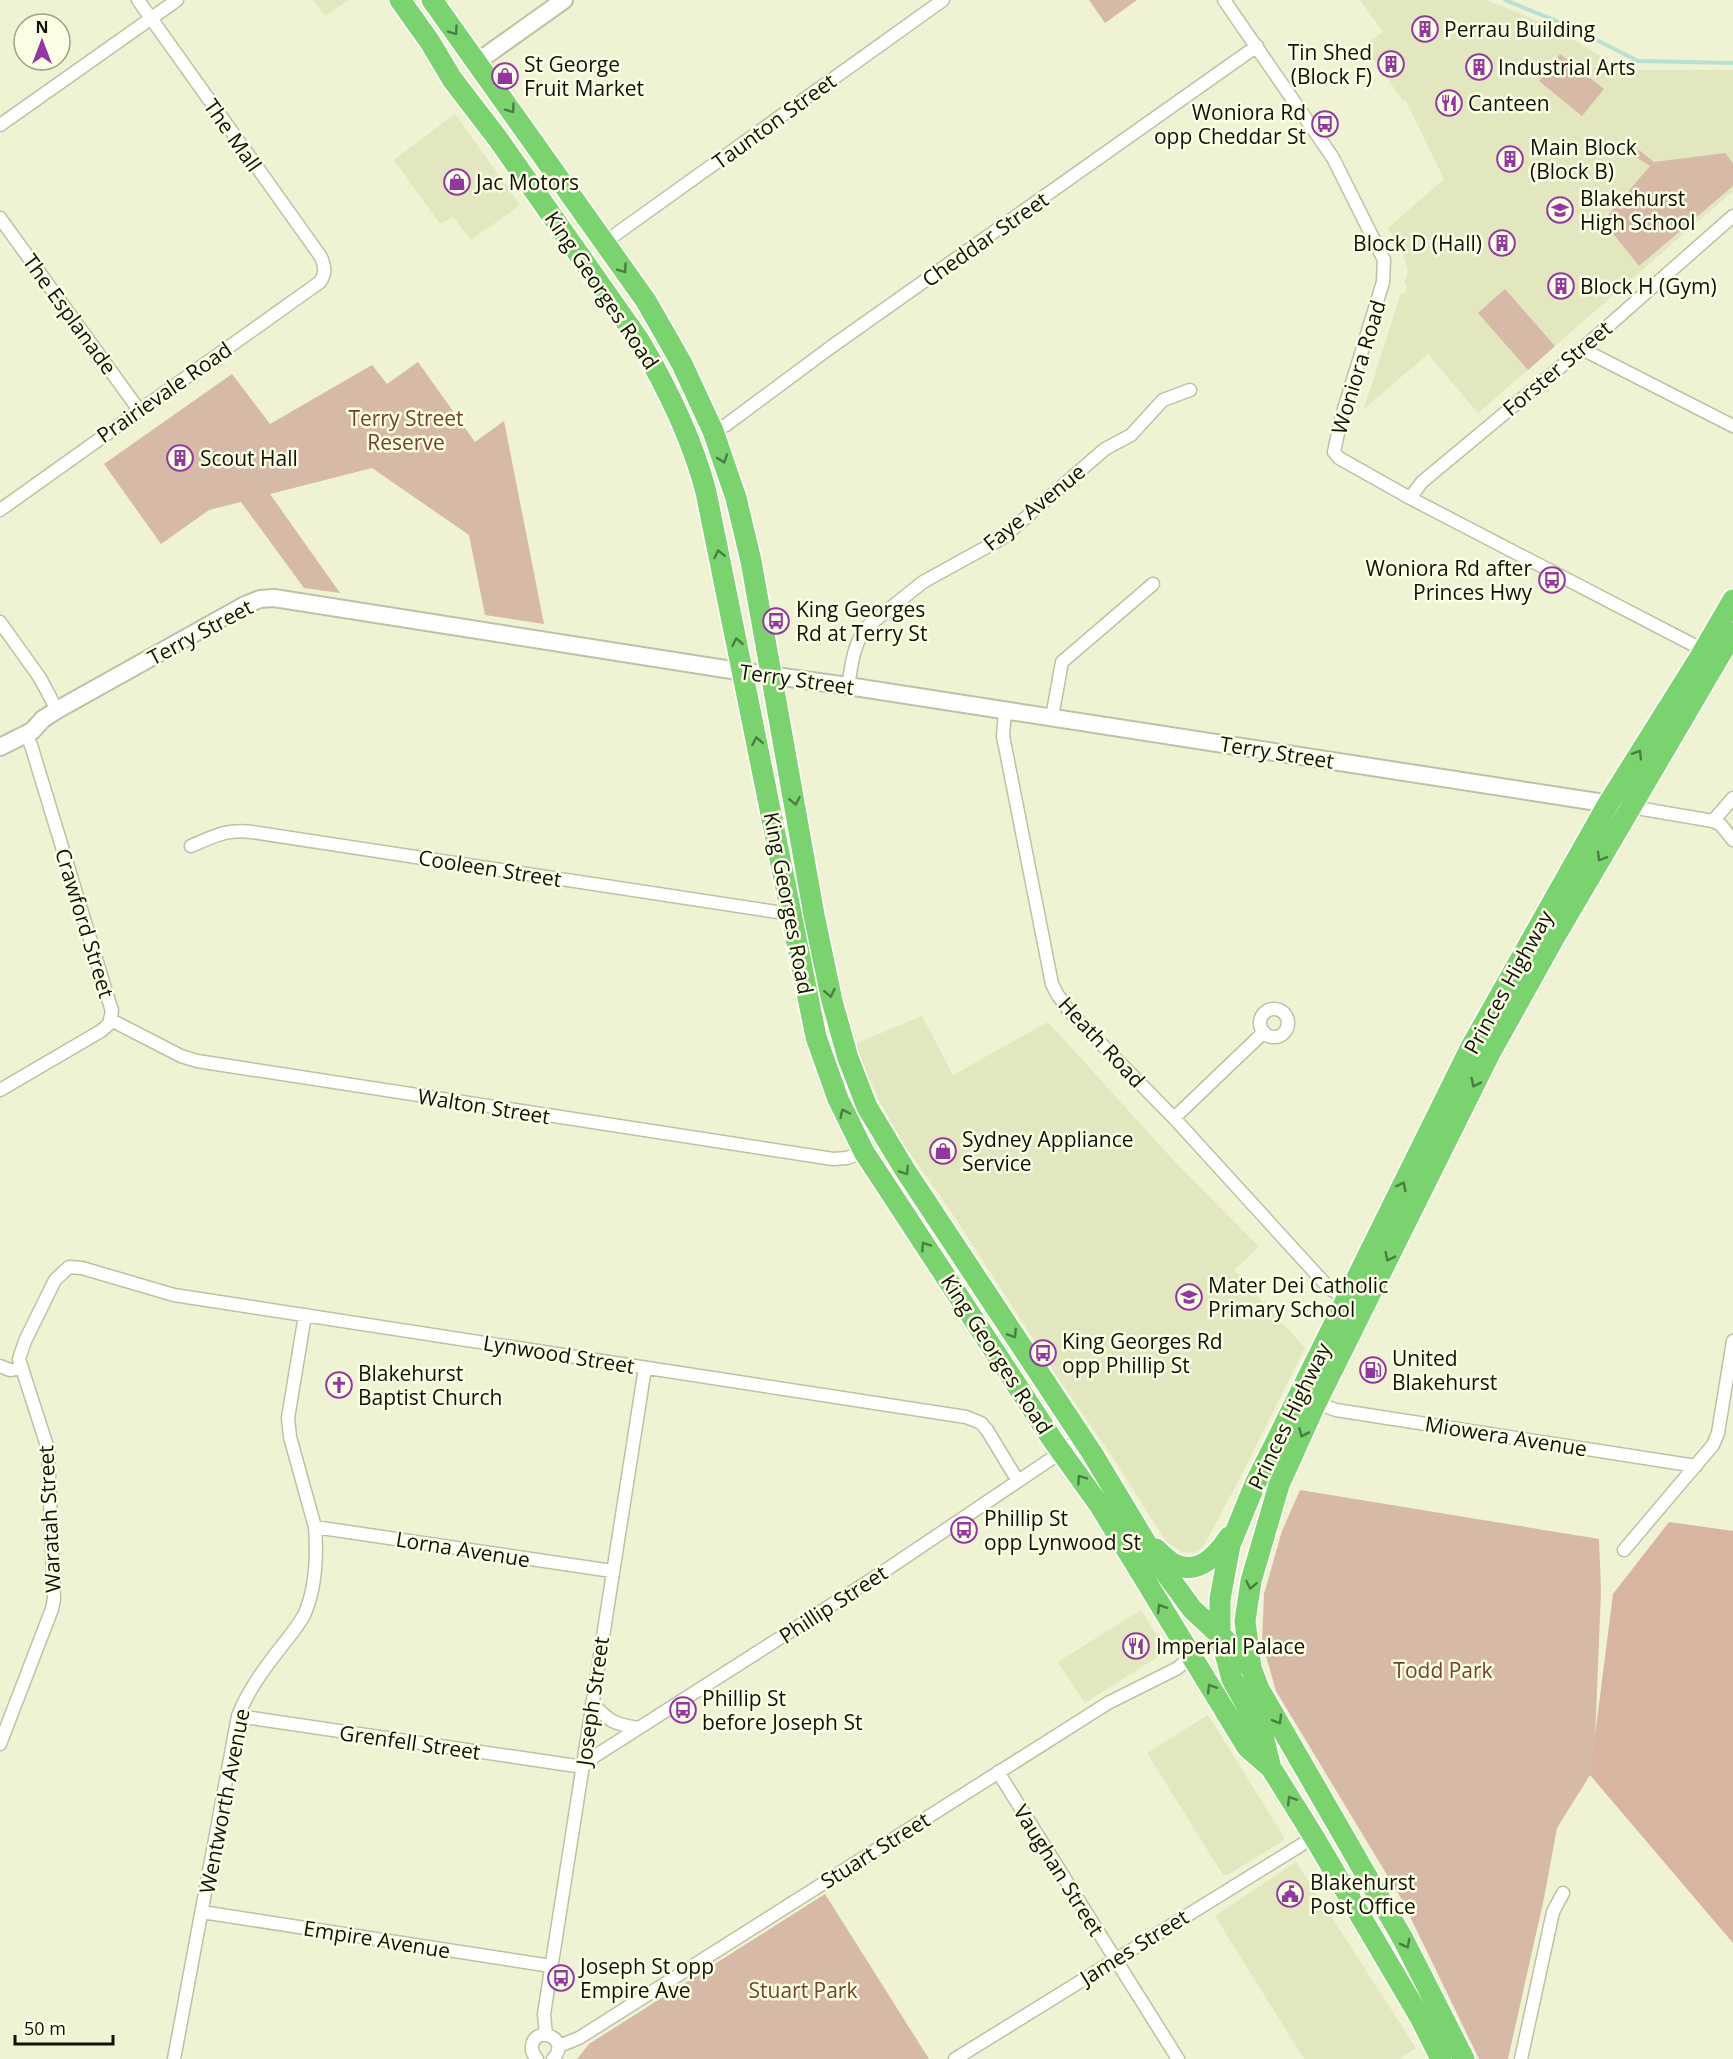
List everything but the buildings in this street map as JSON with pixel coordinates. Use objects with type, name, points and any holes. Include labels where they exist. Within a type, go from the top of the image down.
[{"type":"highway","name":"King Georges Road","points":[[400,0],[430,42],[452,79],[498,140],[639,340],[687,430],[706,492],[816,1037],[838,1099],[864,1152],[1061,1452],[1100,1506],[1247,1747],[1271,1768]]},
{"type":"highway","name":"King Georges Road","points":[[432,0],[646,301],[670,341],[713,431],[736,498],[752,561],[814,915],[832,1001],[848,1058],[867,1107],[904,1170],[1082,1438],[1157,1561],[1192,1609],[1221,1635],[1251,1668]]},
{"type":"highway","points":[[430,42],[466,63],[477,62],[473,72],[475,86],[496,118],[498,140]]},
{"type":"highway","name":"Princes Highway","points":[[1441,2059],[1421,2019],[1271,1768],[1263,1736],[1232,1679],[1221,1635],[1220,1604],[1224,1567],[1238,1521],[1552,940],[1630,807],[1711,654],[1733,600]]},
{"type":"highway","name":"Princes Highway","points":[[1464,2059],[1403,1939],[1259,1689],[1251,1668],[1245,1621],[1251,1581],[1275,1496],[1316,1403],[1354,1304],[1472,1047],[1608,804],[1711,654],[1733,633]]},
{"type":"highway","points":[[1144,1539],[1173,1564],[1192,1567],[1203,1565],[1211,1560],[1238,1521]]},
{"type":"highway","points":[[1192,1657],[1221,1635],[1245,1621]]},
{"type":"street","name":"The Mall","points":[[138,0],[321,257],[325,271]]},
{"type":"street","points":[[0,125],[177,0]]},
{"type":"street","points":[[477,62],[564,0]]},
{"type":"street","name":"Taunton Street","points":[[605,242],[943,0]]},
{"type":"street","name":"Woniora Road","points":[[1224,0],[1324,143],[1384,260],[1383,282],[1341,419],[1335,452],[1345,463],[1410,498],[1711,654]]},
{"type":"street","name":"Cheddar Street","points":[[713,431],[726,425],[831,347],[1257,46]]},
{"type":"street","name":"Forster Street","points":[[1410,498],[1422,482],[1582,349],[1733,216]]},
{"type":"street","name":"The Esplanade","points":[[0,218],[139,410]]},
{"type":"street","name":"Prairievale Road","points":[[0,510],[320,282],[325,271]]},
{"type":"street","points":[[1582,349],[1733,426]]},
{"type":"street","name":"Faye Avenue","points":[[848,686],[855,648],[862,632],[868,626],[923,582],[1001,539],[1105,449],[1131,435],[1164,400],[1190,390]]},
{"type":"street","points":[[1052,717],[1062,662],[1153,584]]},
{"type":"street","name":"Terry Street","points":[[0,747],[26,735],[57,710],[245,605],[267,598],[1630,807]]},
{"type":"street","points":[[0,622],[40,678],[57,710]]},
{"type":"street","name":"Heath Road","points":[[1005,710],[1003,736],[1052,984],[1057,994],[1070,1012],[1174,1118],[1329,1288],[1354,1304]]},
{"type":"street","name":"Crawford Street","points":[[0,1090],[101,1031],[111,1020],[111,1006],[26,735]]},
{"type":"street","points":[[1713,821],[1733,798]]},
{"type":"street","points":[[1630,807],[1713,821],[1721,825],[1733,840]]},
{"type":"street","name":"Cooleen Street","points":[[191,846],[224,832],[238,830],[790,914]]},
{"type":"street","name":"Walton Street","points":[[111,1020],[181,1056],[197,1061],[832,1160],[864,1152]]},
{"type":"street","points":[[1174,1118],[1264,1032]]},
{"type":"street","name":"Lynwood Street","points":[[69,1268],[82,1268],[167,1293],[974,1419],[987,1430],[1018,1481]]},
{"type":"street","name":"Waratah Street","points":[[0,1744],[54,1599],[48,1449],[19,1359],[25,1341],[55,1280],[69,1268]]},
{"type":"street","name":"Wentworth Avenue","points":[[174,2059],[238,1716],[256,1679],[298,1625],[310,1598],[315,1527],[290,1437],[288,1418],[305,1315]]},
{"type":"street","points":[[1624,1550],[1713,1445],[1718,1433],[1733,1341]]},
{"type":"street","points":[[0,1366],[10,1370],[21,1368]]},
{"type":"street","name":"Joseph Street","points":[[546,2035],[544,2014],[551,1966],[645,1368]]},
{"type":"street","name":"Miowera Avenue","points":[[1316,1403],[1336,1410],[1696,1466]]},
{"type":"street","name":"Phillip Street","points":[[583,1767],[595,1755],[883,1572],[1082,1438]]},
{"type":"street","name":"Lorna Avenue","points":[[315,1527],[612,1571]]},
{"type":"street","name":"Stuart Street","points":[[559,2046],[579,2038],[1108,1703],[1176,1669],[1192,1657]]},
{"type":"street","points":[[592,1703],[604,1716],[617,1725],[638,1728]]},
{"type":"street","name":"Grenfell Street","points":[[238,1716],[583,1767]]},
{"type":"street","name":"Vaughan Street","points":[[998,1772],[1178,2059]]},
{"type":"street","name":"James Street","points":[[955,2059],[1314,1837]]},
{"type":"street","points":[[1521,2059],[1553,1912],[1563,1893]]},
{"type":"street","name":"Empire Avenue","points":[[202,1912],[551,1966]]},
{"type":"street","points":[[537,2059],[532,2054],[532,2045],[537,2037],[546,2035],[554,2038],[559,2046],[553,2059]]},
{"type":"shaded area","points":[[313,0],[348,0],[325,16]]},
{"type":"shaded area","name":"Blakehurst High School","points":[[1360,0],[1485,0],[1560,31],[1623,70],[1733,70],[1733,191],[1478,413],[1428,354],[1364,409],[1401,293],[1405,294],[1407,284],[1404,283],[1408,271],[1404,256],[1388,228],[1444,179],[1405,99],[1403,101],[1364,45],[1383,32]]},
{"type":"shaded area","name":"Jac Motors","points":[[455,114],[520,205],[471,240],[453,217],[440,224],[394,160]]},
{"type":"shaded area","points":[[922,1016],[953,1075],[1048,1022],[1175,1162],[1259,1247],[1234,1270],[1305,1348],[1203,1547],[1194,1553],[1181,1552],[1165,1540],[958,1222],[904,1144],[880,1102],[855,1044]]},
{"type":"shaded area","points":[[1669,1522],[1733,1531],[1733,1943],[1590,1775],[1613,1594]]},
{"type":"shaded area","points":[[1141,1610],[1167,1651],[1085,1703],[1058,1662]]},
{"type":"shaded area","points":[[1208,1715],[1284,1837],[1283,1841],[1227,1875],[1223,1875],[1147,1753]]},
{"type":"shaded area","points":[[1296,1862],[1416,2048],[1399,2059],[1304,2059],[1215,1916]]},
{"type":"green space","points":[[1089,0],[1137,0],[1105,23]]},
{"type":"green space","points":[[1560,54],[1604,89],[1582,116],[1539,81]]},
{"type":"green space","points":[[1639,150],[1654,162],[1725,153],[1733,163],[1733,186],[1639,266],[1603,221],[1650,166],[1634,156]]},
{"type":"green space","points":[[1505,289],[1555,346],[1528,370],[1478,313]]},
{"type":"green space","name":"Terry Street Reserve","points":[[418,362],[475,442],[504,421],[544,624],[485,615],[469,535],[372,468],[270,494],[340,593],[304,588],[241,502],[209,510],[161,544],[104,464],[232,374],[270,424],[372,365],[387,384]]},
{"type":"green space","name":"Todd Park","points":[[1300,1490],[1599,1539],[1601,1591],[1595,1740],[1590,1775],[1557,1828],[1544,1898],[1508,2059],[1479,2059],[1401,1898],[1276,1691],[1262,1642],[1264,1594],[1282,1531]]},
{"type":"green space","name":"Stuart Park","points":[[825,1894],[929,2059],[577,2059],[589,2044]]},
{"type":"waterway","points":[[1505,0],[1569,26],[1638,61],[1733,63]]},
{"type":"place","name":"Perrau Building","points":[[1425,29]]},
{"type":"place","name":"Tin Shed (Block F)","points":[[1391,64]]},
{"type":"place","name":"Industrial Arts","points":[[1479,67]]},
{"type":"place","name":"St George Fruit Market","points":[[505,76]]},
{"type":"place","name":"Canteen","points":[[1449,103]]},
{"type":"place","name":"Woniora Rd opp Cheddar St","points":[[1325,124]]},
{"type":"place","name":"Main Block (Block B)","points":[[1510,159]]},
{"type":"place","name":"Jac Motors","points":[[457,182]]},
{"type":"place","name":"Blakehurst High School","points":[[1560,210]]},
{"type":"place","name":"Block D (Hall)","points":[[1502,243]]},
{"type":"place","name":"Block H (Gym)","points":[[1561,286]]},
{"type":"place","name":"Scout Hall","points":[[180,458]]},
{"type":"place","name":"Woniora Rd after Princes Hwy","points":[[1552,580]]},
{"type":"place","name":"King Georges Rd at Terry St","points":[[776,621]]},
{"type":"place","name":"Sydney Appliance Service","points":[[943,1151]]},
{"type":"place","name":"Mater Dei Catholic Primary School","points":[[1189,1297]]},
{"type":"place","name":"King Georges Rd opp Phillip St","points":[[1043,1353]]},
{"type":"place","name":"United Blakehurst","points":[[1373,1370]]},
{"type":"place","name":"Blakehurst Baptist Church","points":[[339,1385]]},
{"type":"place","name":"Phillip St opp Lynwood St","points":[[964,1530]]},
{"type":"place","name":"Imperial Palace","points":[[1136,1646]]},
{"type":"place","name":"Phillip St before Joseph St","points":[[683,1710]]},
{"type":"place","name":"Blakehurst Post Office","points":[[1290,1894]]},
{"type":"place","name":"Joseph St opp Empire Ave","points":[[561,1978]]}]
